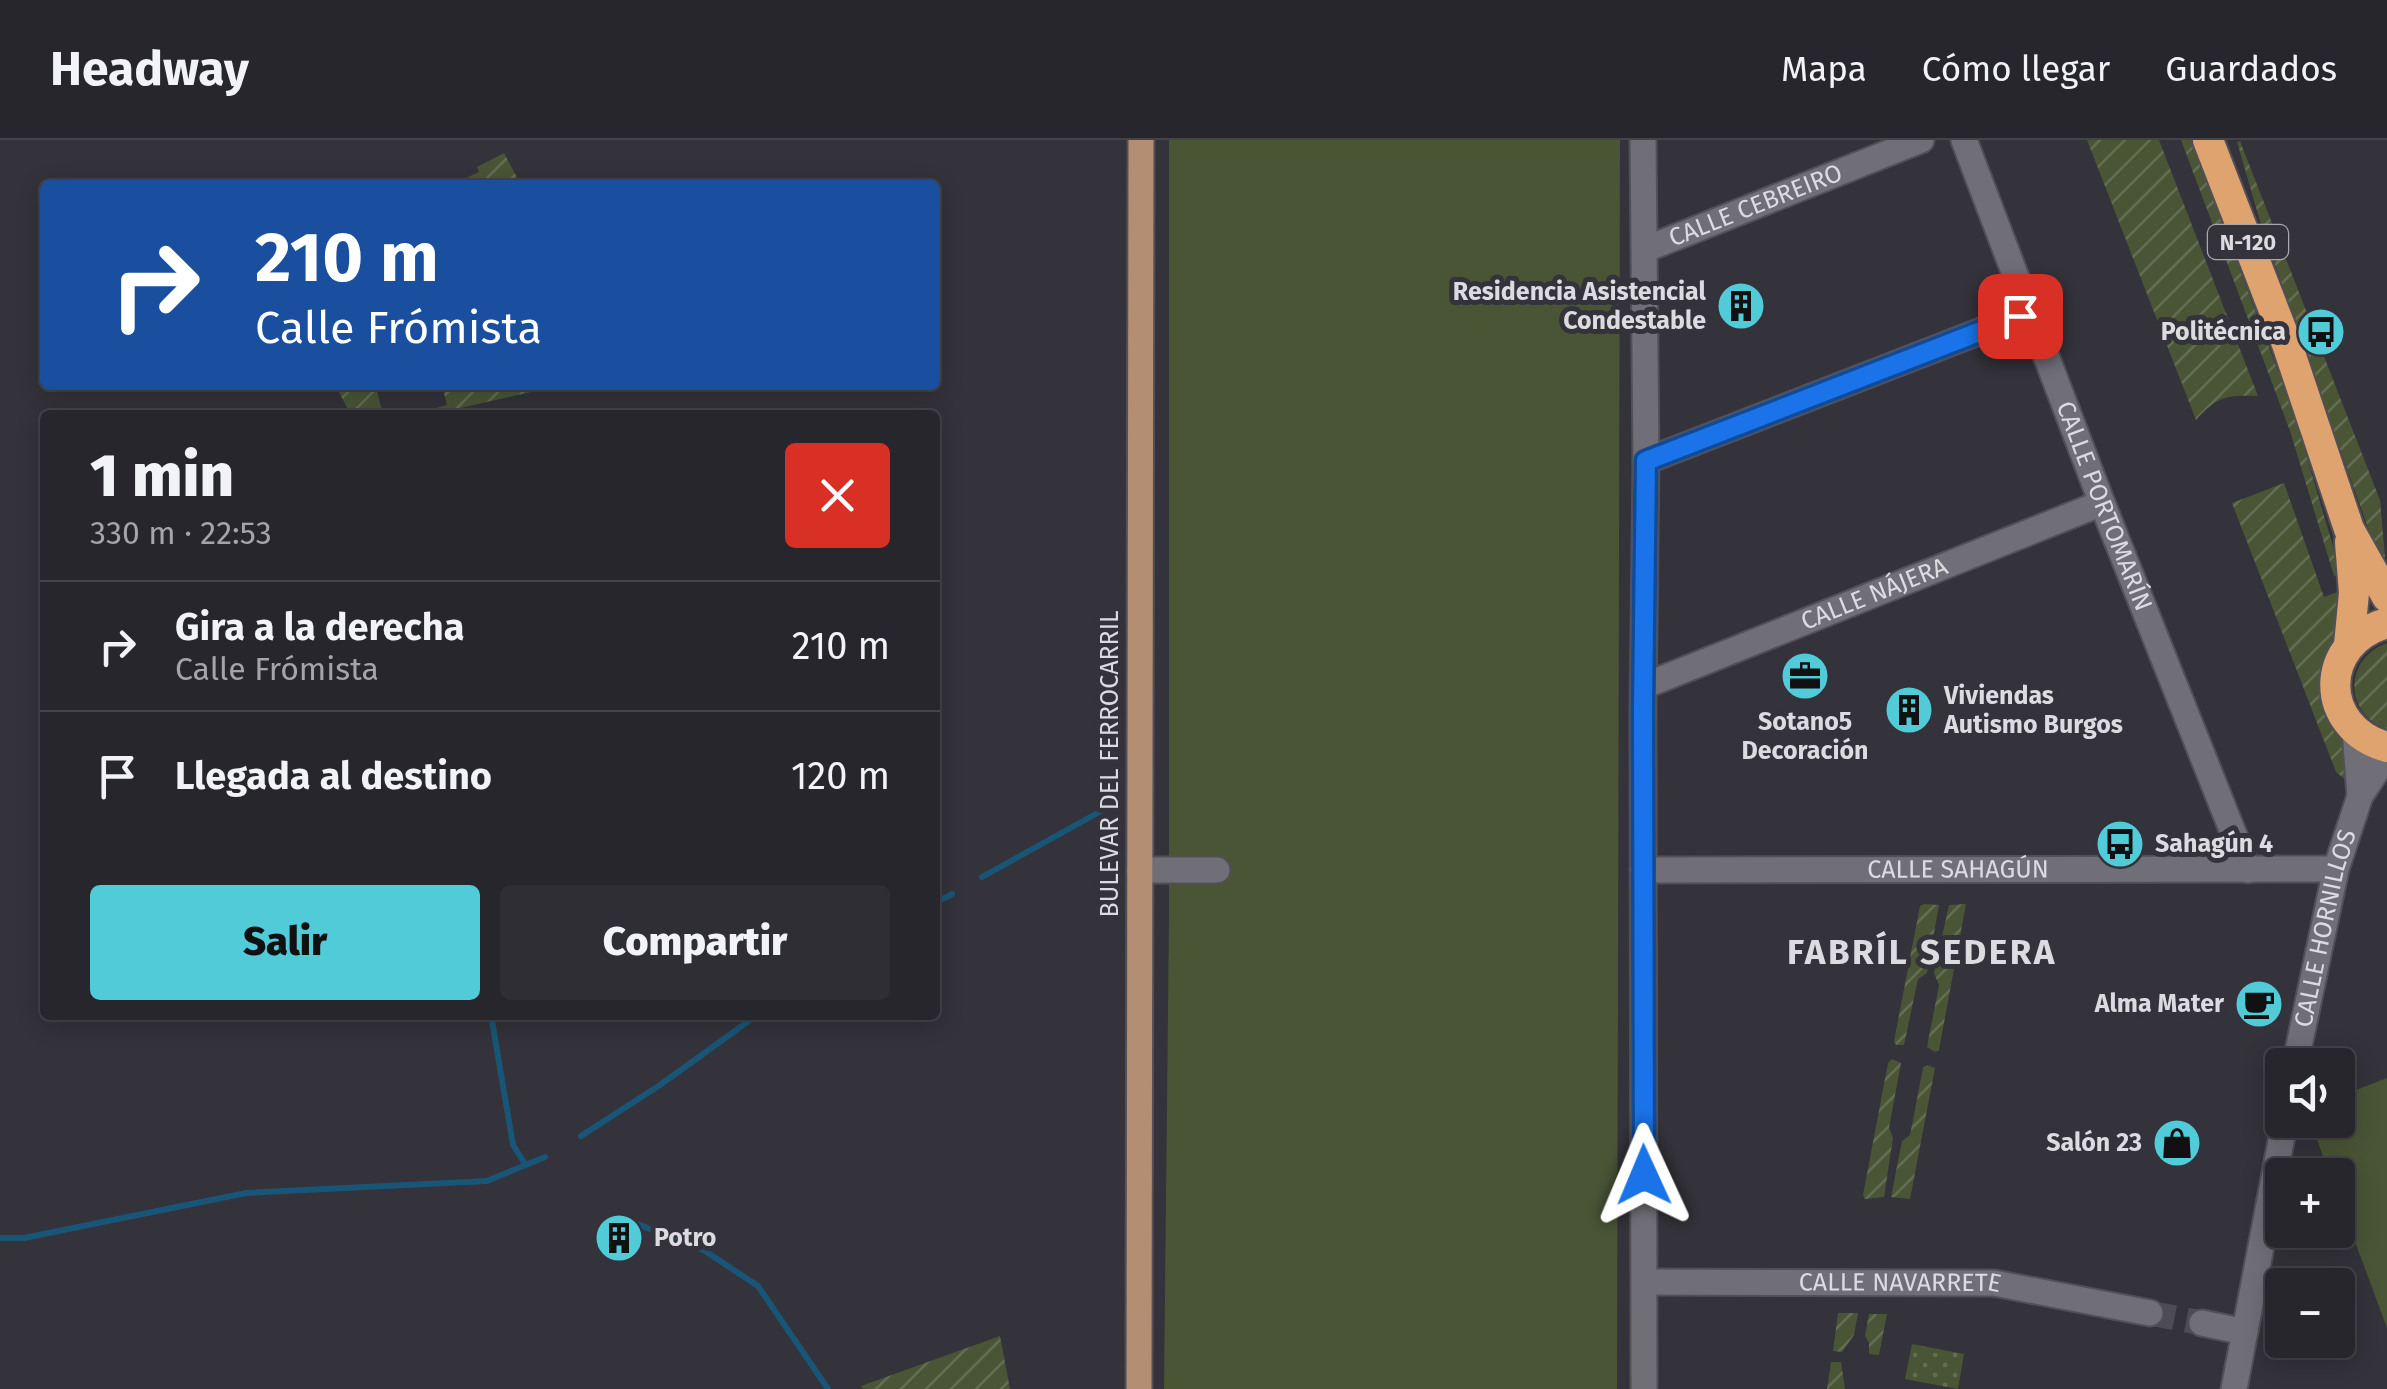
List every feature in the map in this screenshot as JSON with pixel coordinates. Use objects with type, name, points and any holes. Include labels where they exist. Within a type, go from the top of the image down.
[{"type":"highway","name":"N-120","points":[[2208,140],[2287,344],[2349,528]]},
{"type":"highway","points":[[2349,528],[2387,598]]},
{"type":"highway","points":[[2349,528],[2354,592],[2349,645],[2337,669],[2336,696],[2342,715],[2355,731],[2387,746]]},
{"type":"highway","points":[[2349,645],[2366,631],[2387,624]]},
{"type":"main road","name":"BULEVAR DEL FERROCARRIL","points":[[1139,1389],[1141,140]]},
{"type":"street","points":[[1643,140],[1644,1389]]},
{"type":"street","name":"CALLE CEBREIRO","points":[[1646,249],[1921,140]]},
{"type":"street","name":"CALLE PORTOMARÍN","points":[[1964,140],[2102,502],[2261,870]]},
{"type":"street","points":[[1646,461],[2030,312]]},
{"type":"street","name":"CALLE NÁJERA","points":[[1644,686],[2102,502]]},
{"type":"street","name":"CALLE HORNILLOS","points":[[2355,731],[2360,796]]},
{"type":"street","name":"CALLE HORNILLOS","points":[[2298,1048],[2336,870],[2360,796],[2387,755]]},
{"type":"street","points":[[1140,870],[1218,870]]},
{"type":"street","name":"CALLE SAHAGÚN","points":[[1643,870],[2336,870]]},
{"type":"street","points":[[2261,870],[2296,877],[2309,888],[2324,921]]},
{"type":"street","points":[[2234,1389],[2281,1138]]},
{"type":"street","name":"CALLE NAVARRETE","points":[[1645,1282],[1994,1283],[2150,1313]]},
{"type":"street","points":[[2202,1324],[2245,1332]]},
{"type":"green space","points":[[1169,140],[1620,140],[1617,1389],[1164,1389],[1169,914]]},
{"type":"green space","points":[[2087,140],[2159,140],[2258,396],[2223,399],[2196,420]]},
{"type":"green space","points":[[2181,140],[2191,140],[2295,416],[2341,574],[2334,576],[2290,431]]},
{"type":"green space","points":[[2240,141],[2380,500],[2385,557],[2379,559],[2262,228],[2237,142]]},
{"type":"green space","points":[[504,153],[518,180],[462,180],[479,172],[477,167]]},
{"type":"green space","points":[[338,390],[377,390],[382,410],[348,410]]},
{"type":"green space","points":[[443,390],[540,390],[452,410],[433,410],[447,405]]},
{"type":"green space","points":[[2284,483],[2324,597],[2340,591],[2326,711],[2345,745],[2348,782],[2336,772],[2232,503]]},
{"type":"green space","points":[[2387,643],[2387,729],[2362,711],[2354,686],[2363,661]]},
{"type":"green space","points":[[1966,904],[1939,1050],[1935,1052],[1927,1047],[1939,985],[1934,973],[1949,905]]},
{"type":"green space","points":[[1939,905],[1927,973],[1918,979],[1904,1045],[1896,1045],[1920,906]]},
{"type":"green space","points":[[1892,1059],[1901,1063],[1889,1128],[1893,1138],[1884,1197],[1865,1199],[1888,1063]]},
{"type":"green space","points":[[1923,1068],[1935,1068],[1910,1199],[1891,1197],[1902,1141],[1910,1135]]},
{"type":"green space","points":[[2387,1078],[2387,1328],[2355,1242],[2355,1158],[2324,1158],[2316,1138],[2355,1138],[2355,1090]]},
{"type":"green space","points":[[1838,1313],[1858,1313],[1854,1335],[1842,1352],[1833,1351]]},
{"type":"green space","points":[[1869,1314],[1887,1314],[1879,1355],[1869,1354],[1865,1336]]},
{"type":"green space","points":[[1000,1336],[1010,1389],[861,1386]]},
{"type":"green space","points":[[1912,1344],[1964,1354],[1958,1389],[1905,1379]]},
{"type":"green space","points":[[1831,1362],[1841,1362],[1845,1389],[1827,1389]]},
{"type":"waterway","points":[[982,877],[1103,810]]},
{"type":"waterway","points":[[940,900],[952,894]]},
{"type":"waterway","points":[[492,1020],[513,1145],[525,1164]]},
{"type":"waterway","points":[[581,1136],[750,1020]]},
{"type":"waterway","points":[[0,1238],[24,1238],[246,1193],[487,1181],[545,1157]]},
{"type":"waterway","points":[[620,1217],[705,1251],[758,1286],[828,1389]]},
{"type":"tunnel","points":[[2150,1313],[2202,1323]]},
{"type":"place","name":"Residencia Asistencial Condestable","points":[[1741,306]]},
{"type":"place","name":"Politécnica","points":[[2321,332]]},
{"type":"place","name":"Sotano5 Decoración","points":[[1805,676]]},
{"type":"place","name":"Viviendas Autismo Burgos","points":[[1909,710]]},
{"type":"place","name":"Sahagún 4","points":[[2120,844]]},
{"type":"place","name":"Alma Mater","points":[[2259,1004]]},
{"type":"place","name":"Salón 23","points":[[2177,1143]]},
{"type":"place","name":"Potro","points":[[619,1238]]},
{"type":"district","name":"FABRÍL SEDERA","points":[[1922,952]]},
{"type":"route","points":[[1644,1175],[1646,461],[2020,316]]}]
